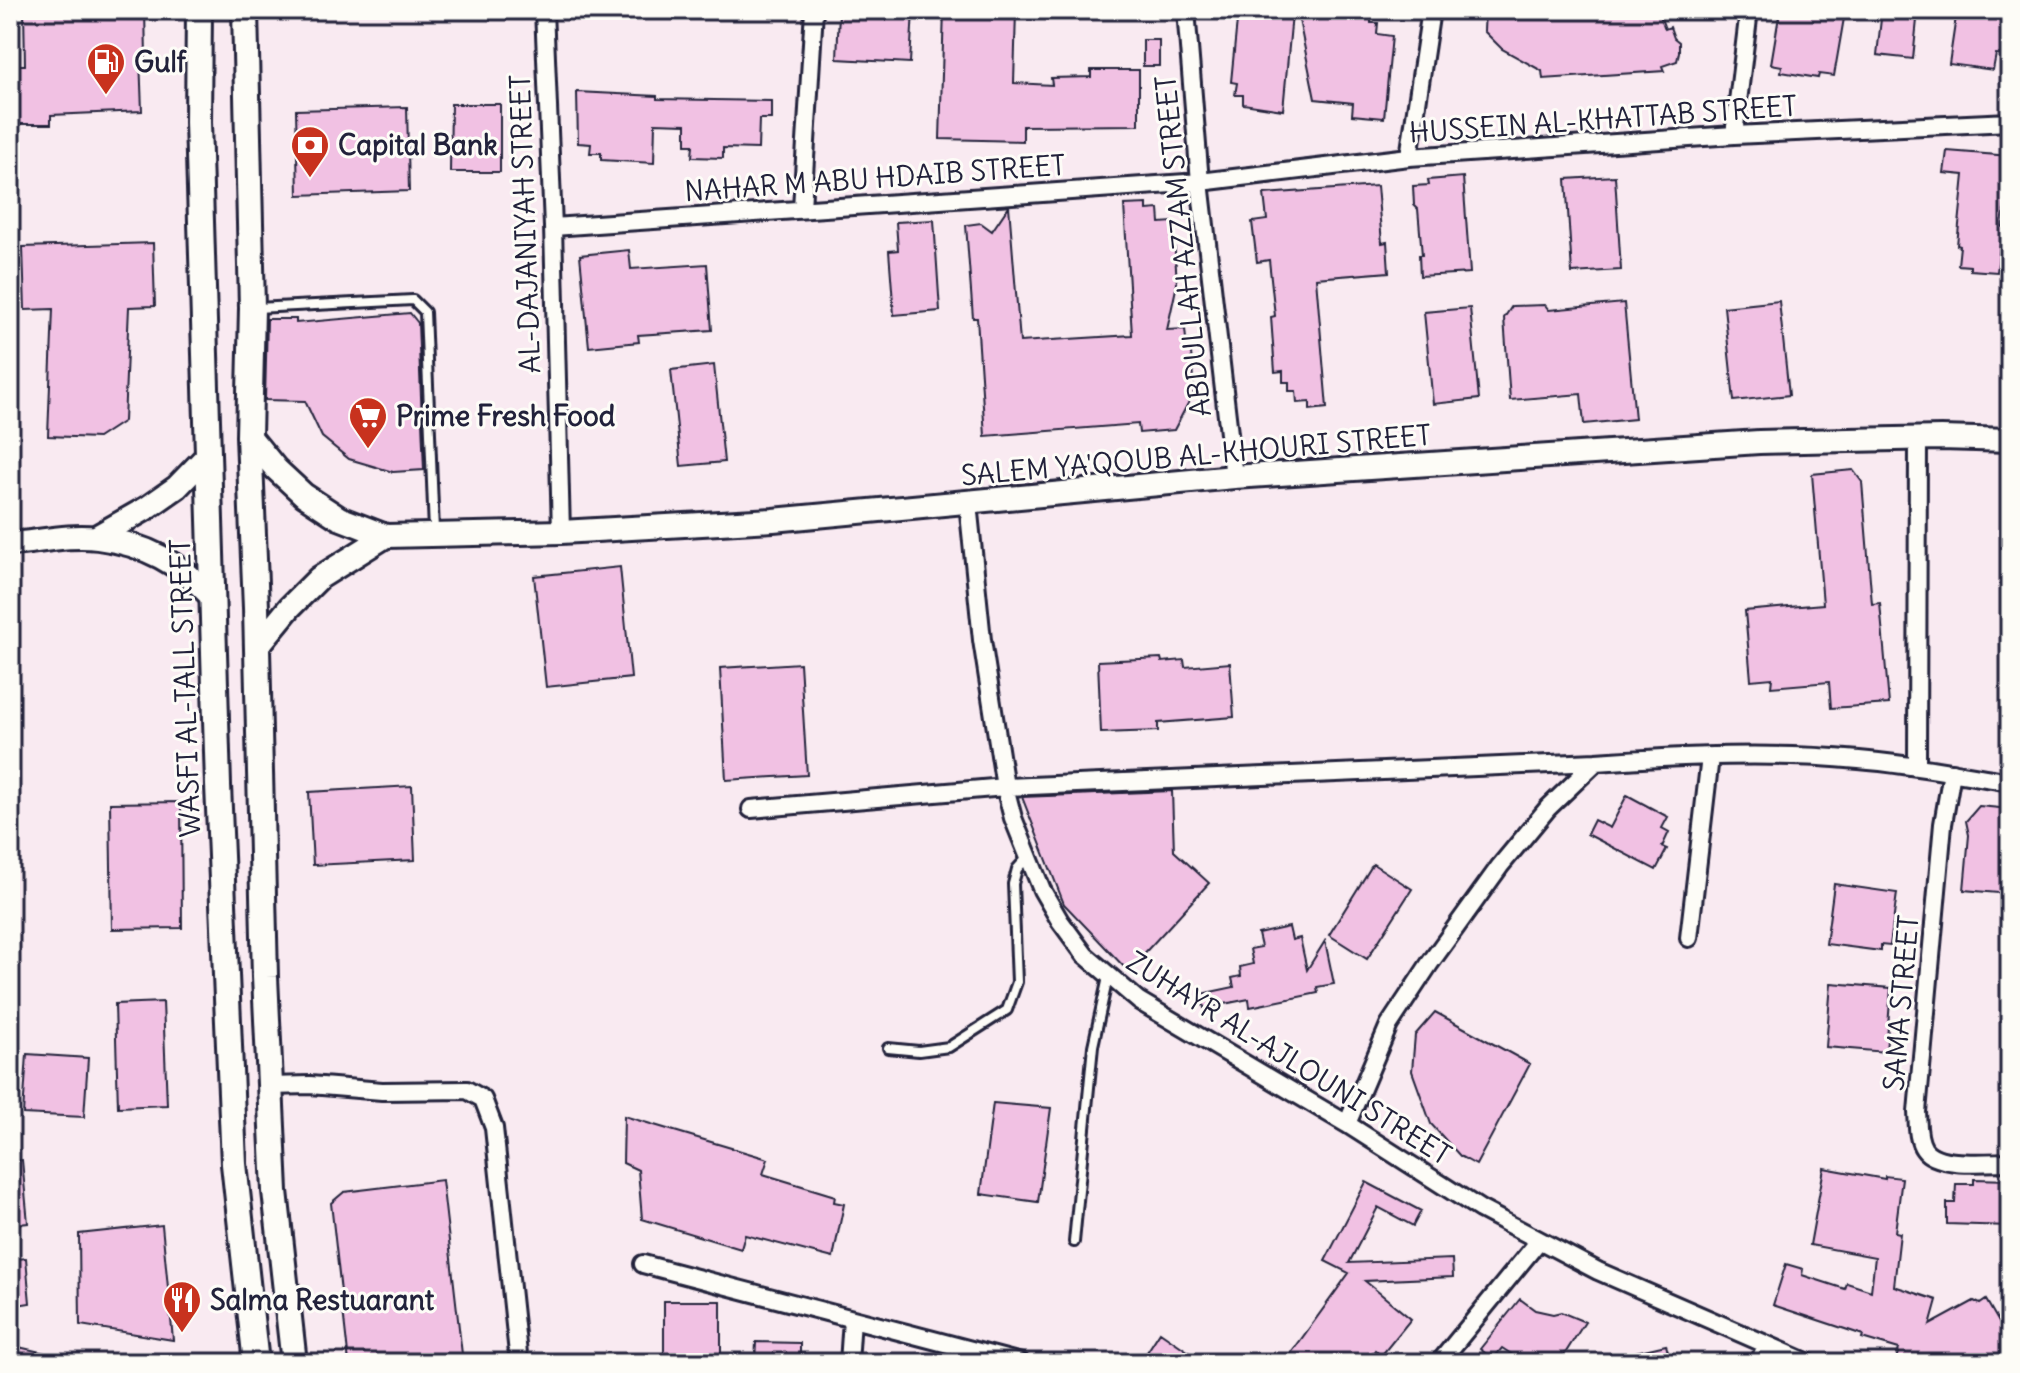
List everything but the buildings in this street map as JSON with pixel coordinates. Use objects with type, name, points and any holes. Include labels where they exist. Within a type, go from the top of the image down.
[{"type":"main road","name":"WASFI AL-TALL STREET","points":[[199,10],[198,122],[212,597],[234,1164],[256,1363]]},
{"type":"main road","points":[[245,10],[252,308],[249,436],[269,1086],[275,1191],[294,1360]]},
{"type":"street","name":"AL-DAJANIYAH STREET","points":[[544,10],[561,532]]},
{"type":"street","points":[[802,208],[814,10]]},
{"type":"street","name":"ABDULLAH AZZAM STREET","points":[[1186,10],[1200,182],[1234,477]]},
{"type":"street","points":[[1409,157],[1429,10]]},
{"type":"street","points":[[1734,135],[1749,10]]},
{"type":"street","name":"HUSSEIN AL-KHATTAB STREET","points":[[1200,182],[1409,157],[1734,135],[2010,122]]},
{"type":"street","name":"NAHAR M ABU HDAIB STREET","points":[[553,227],[1200,182]]},
{"type":"street","name":"SALEM YA'QOUB AL-KHOURI STREET","points":[[249,436],[276,469],[304,495],[339,518],[386,536],[561,532],[773,520],[1234,477],[1759,442],[1918,438],[2010,440]]},
{"type":"street","points":[[1917,766],[1918,438]]},
{"type":"street","points":[[96,537],[177,487],[208,455]]},
{"type":"street","name":"ZUHAYR AL-AJLOUNI STREET","points":[[968,503],[982,640],[1005,787],[1027,858],[1060,921],[1085,955],[1108,977],[1168,1019],[1347,1124],[1480,1209],[1538,1242],[1675,1307],[1809,1363]]},
{"type":"street","points":[[257,647],[319,578],[386,536]]},
{"type":"street","points":[[10,544],[96,537],[132,546],[166,559],[191,575],[212,597]]},
{"type":"street","points":[[1689,938],[1710,757]]},
{"type":"street","points":[[751,809],[1005,787],[1710,757],[1857,759],[2010,782]]},
{"type":"street","points":[[1347,1124],[1389,1025],[1430,963],[1500,866],[1548,808],[1596,762]]},
{"type":"street","name":"SAMA STREET","points":[[1952,772],[1943,824],[1917,1112],[1919,1137],[1924,1150],[1933,1158],[1944,1161],[2010,1162]]},
{"type":"street","points":[[269,1086],[310,1085],[382,1091],[467,1090],[483,1099],[494,1128],[519,1363]]},
{"type":"street","points":[[1439,1363],[1538,1242]]},
{"type":"street","points":[[643,1264],[1021,1363]]},
{"type":"street","points":[[849,1363],[852,1319]]},
{"type":"street","points":[[1759,1363],[1766,1345]]},
{"type":"lane","points":[[252,308],[413,300],[422,307],[425,312],[435,536]]},
{"type":"lane","points":[[888,1048],[919,1051],[949,1047],[1007,1010],[1017,982],[1013,884],[1017,869],[1027,858]]},
{"type":"lane","points":[[1074,1242],[1093,1046],[1108,977]]},
{"type":"place","name":"Gulf","points":[[106,96]]},
{"type":"place","name":"Capital Bank","points":[[310,179]]},
{"type":"place","name":"Prime Fresh Food","points":[[368,450]]},
{"type":"place","name":"Salma Restuarant","points":[[182,1334]]}]
